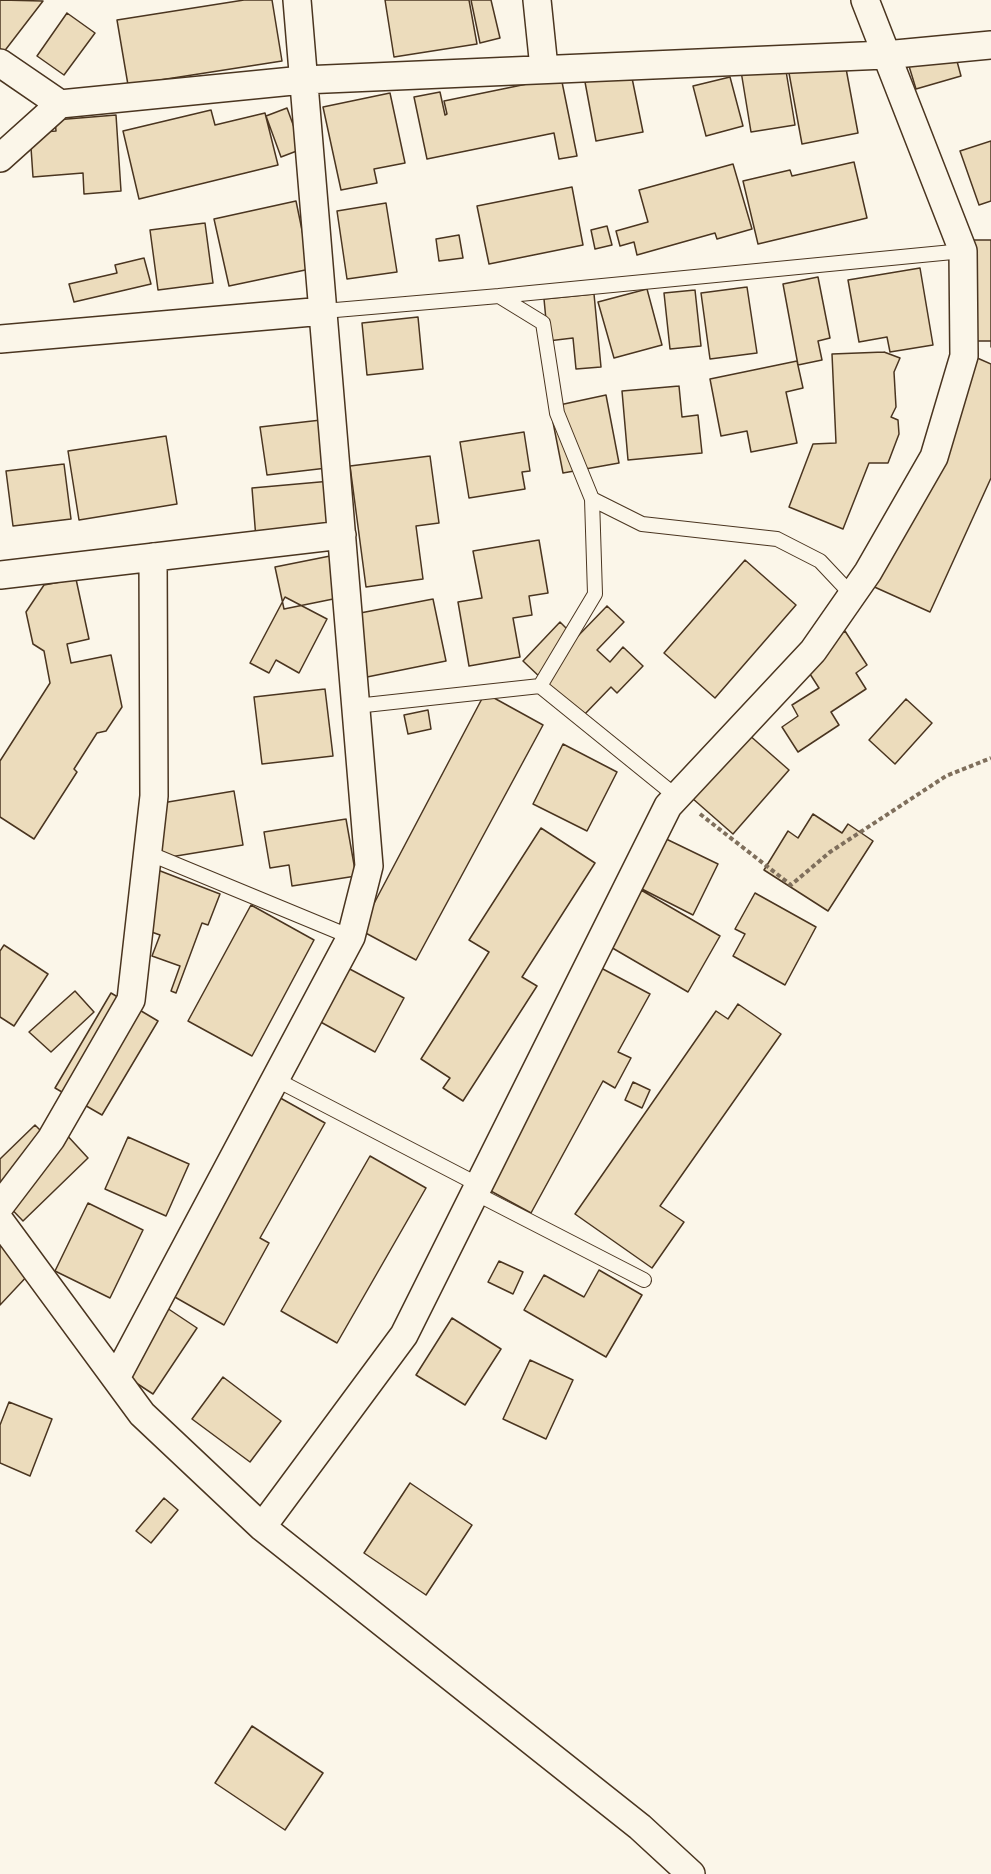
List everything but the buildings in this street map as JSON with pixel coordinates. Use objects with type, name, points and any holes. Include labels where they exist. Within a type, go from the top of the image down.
[{"type":"street","points":[[116,1378],[351,937],[369,866],[297,0]]},
{"type":"street","points":[[537,0],[544,68]]},
{"type":"street","points":[[262,1527],[404,1335],[668,806],[813,651],[852,595],[934,457],[964,356],[963,251],[865,0]]},
{"type":"street","points":[[0,158],[60,104],[303,80],[885,55],[991,45]]},
{"type":"street","points":[[0,63],[60,104]]},
{"type":"street","points":[[0,339],[324,311]]},
{"type":"street","points":[[0,575],[342,535]]},
{"type":"street","points":[[0,1206],[51,1139],[131,1000],[154,796],[153,557]]},
{"type":"street","points":[[0,1221],[142,1414],[262,1527],[640,1827],[691,1874]]},
{"type":"lane","points":[[324,311],[963,251]]},
{"type":"lane","points":[[499,296],[543,323],[557,413],[592,499],[595,594],[540,686]]},
{"type":"lane","points":[[592,499],[642,524],[777,539],[820,561],[852,595]]},
{"type":"lane","points":[[356,706],[540,686],[677,797]]},
{"type":"lane","points":[[148,853],[351,937]]},
{"type":"lane","points":[[275,1079],[644,1280]]},
{"type":"path","points":[[677,797],[791,885],[830,852],[945,776],[991,758]]}]
